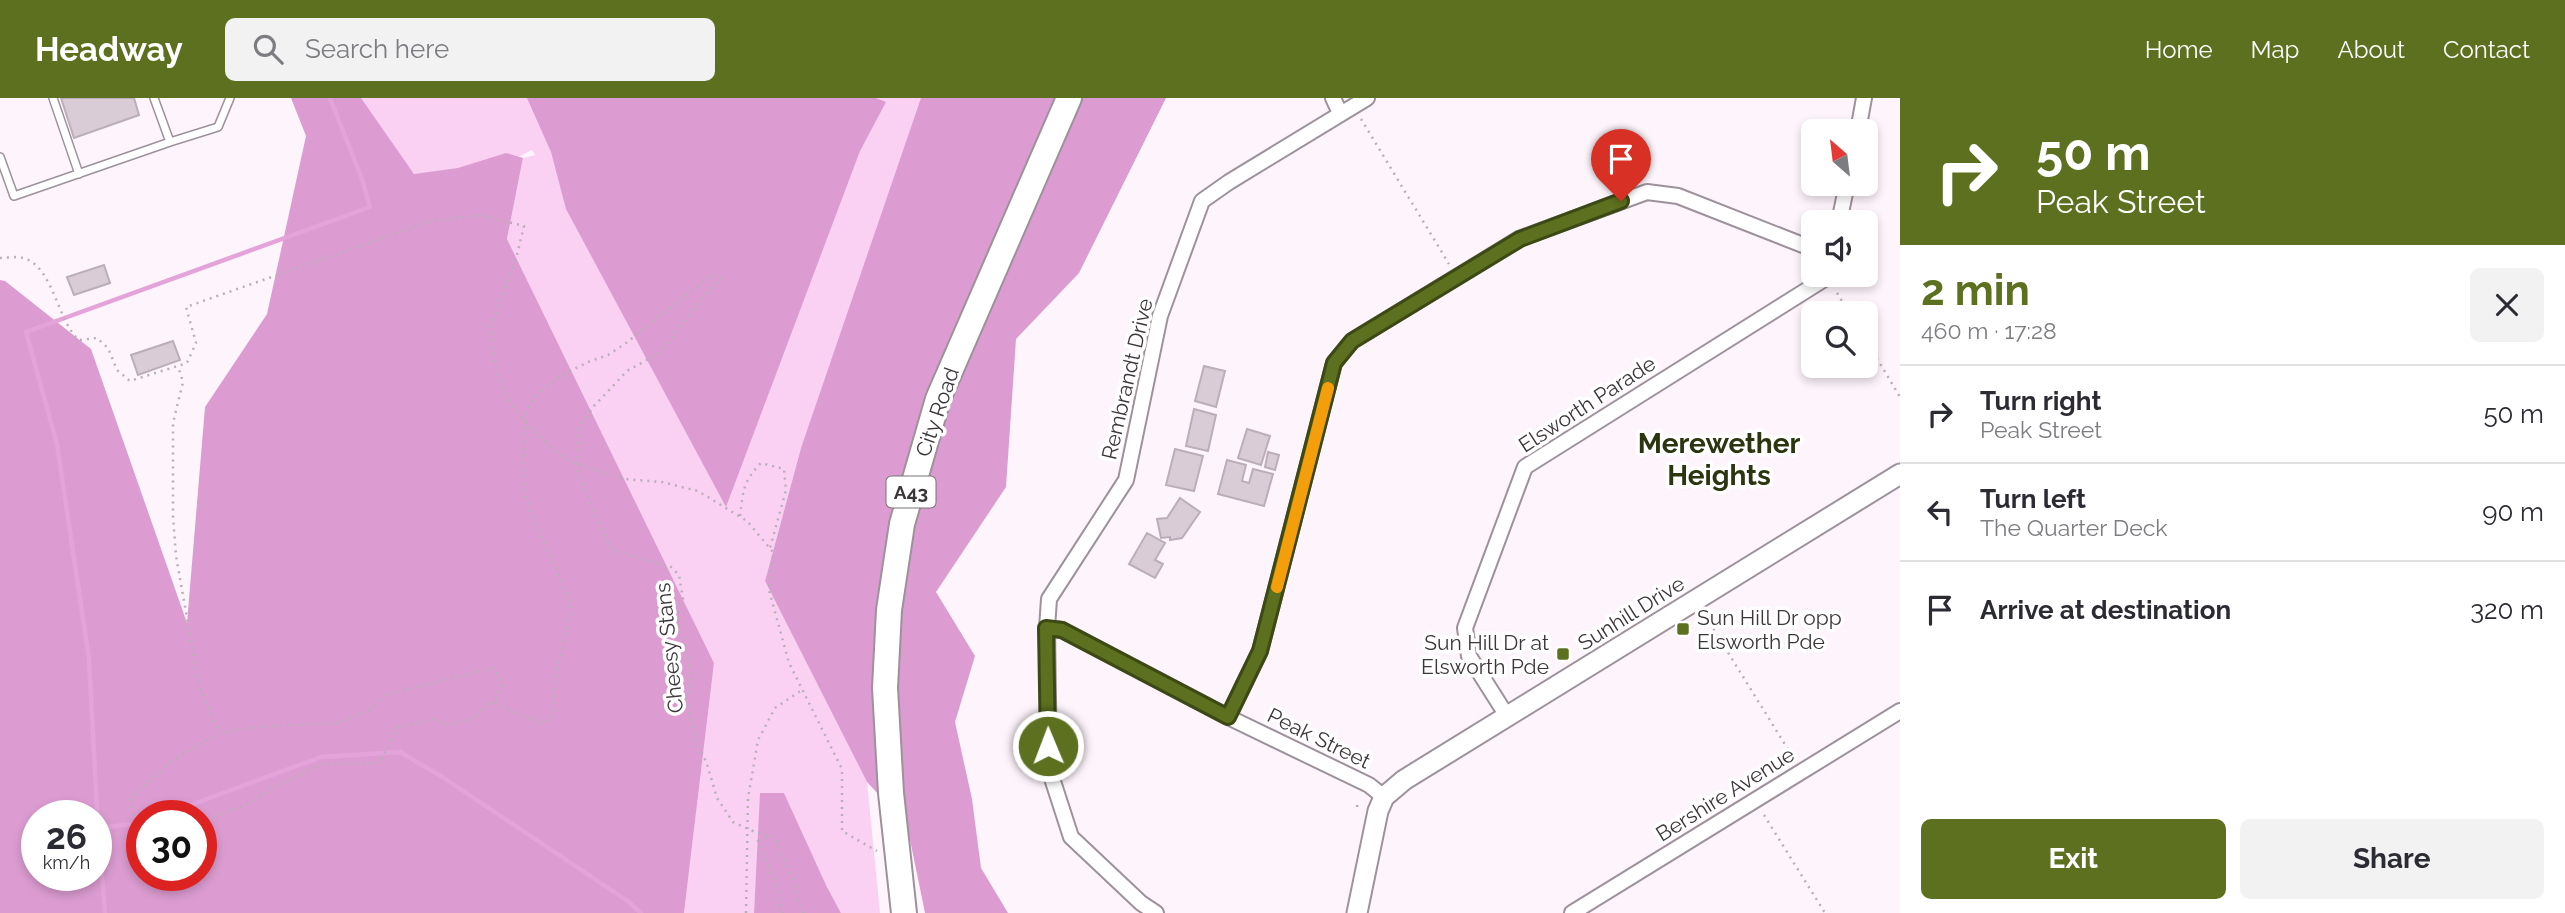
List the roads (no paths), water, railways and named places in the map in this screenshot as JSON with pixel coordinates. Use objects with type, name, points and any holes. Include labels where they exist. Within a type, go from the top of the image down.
[{"type":"highway","name":"City Road","points":[[904,913],[891,793],[885,688],[889,610],[902,524],[938,399],[1069,98]]},
{"type":"street","points":[[1333,98],[1340,113]]},
{"type":"street","name":"Rembrandt Drive","points":[[1156,913],[1071,837],[1049,769],[1046,628],[1049,599],[1126,480],[1160,316],[1202,201],[1367,98]]},
{"type":"street","points":[[1860,119],[1864,98]]},
{"type":"street","points":[[1228,717],[1260,651],[1334,363],[1352,341],[1520,239],[1647,192],[1678,196],[1801,244]]},
{"type":"street","name":"Elsworth Parade","points":[[1507,716],[1469,656],[1465,628],[1525,467],[1812,287]]},
{"type":"street","name":"Sunhill Drive","points":[[1384,797],[1404,780],[1900,474]]},
{"type":"street","name":"Peak Street","points":[[1046,628],[1062,630],[1228,717],[1369,785],[1384,797]]},
{"type":"street","name":"Bershire Avenue","points":[[1572,913],[1591,908],[1900,711]]},
{"type":"street","points":[[1357,913],[1378,811],[1384,797]]},
{"type":"lane","points":[[53,98],[79,174]]},
{"type":"lane","points":[[154,98],[170,142]]},
{"type":"lane","points":[[0,157],[14,196],[218,127],[230,98]]},
{"type":"waterway","points":[[105,913],[89,659],[57,444],[26,332],[370,207],[362,179],[330,98]]},
{"type":"waterway","points":[[204,800],[321,757],[400,752],[444,778],[629,902],[641,913]]},
{"type":"waterway","points":[[112,826],[126,825]]},
{"type":"place","name":"Sun Hill Dr opp Elsworth Pde","points":[[1683,629]]},
{"type":"place","name":"Sun Hill Dr at Elsworth Pde","points":[[1563,654]]},
{"type":"district","name":"Merewether Heights","points":[[1719,459]]}]
